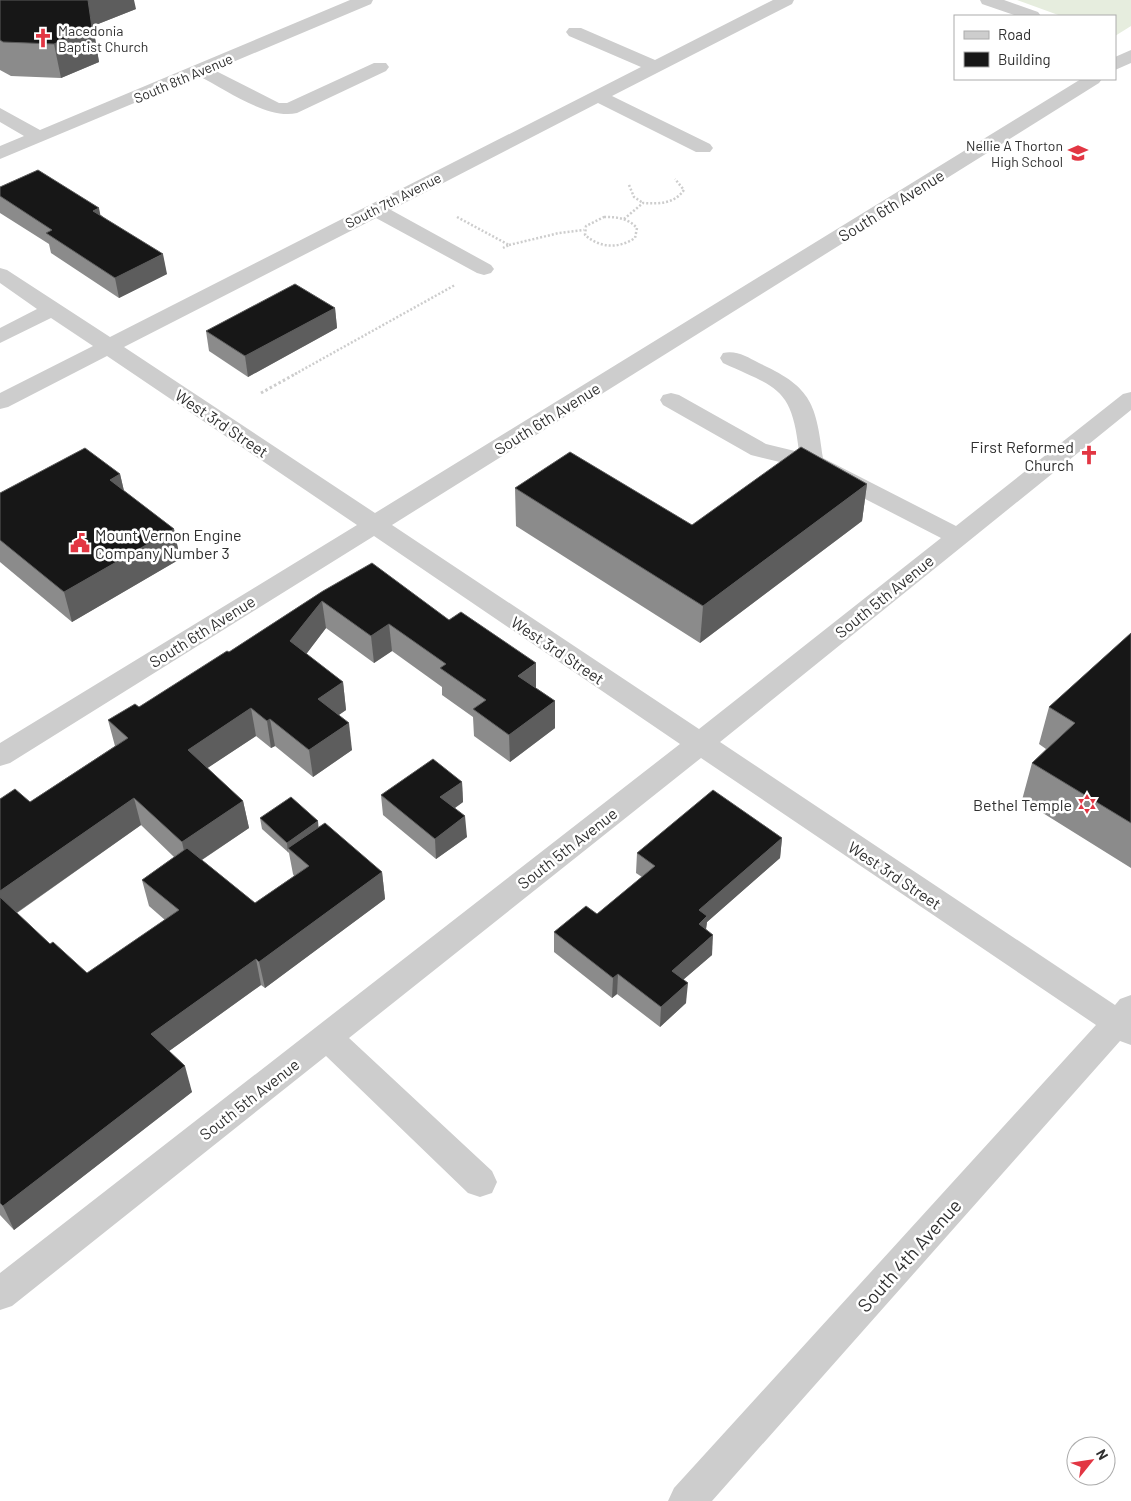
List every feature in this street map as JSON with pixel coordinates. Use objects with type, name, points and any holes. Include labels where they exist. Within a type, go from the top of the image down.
[{"type":"street","name":"South 8th Avenue","points":[[0,154],[365,0]]},
{"type":"street","name":"South 7th Avenue","points":[[0,402],[786,0]]},
{"type":"street","points":[[988,0],[1029,15]]},
{"type":"street","points":[[575,32],[655,67]]},
{"type":"street","points":[[1116,47],[1131,54]]},
{"type":"street","points":[[1116,64],[1131,54]]},
{"type":"street","points":[[201,70],[274,108],[290,109],[380,66]]},
{"type":"street","name":"South 6th Avenue","points":[[5,744],[372,525],[850,232],[1091,80]]},
{"type":"street","points":[[598,96],[703,148]]},
{"type":"street","points":[[0,114],[39,137]]},
{"type":"street","points":[[375,209],[484,269]]},
{"type":"street","name":"West 3rd Street","points":[[0,274],[699,744],[1126,1021]]},
{"type":"street","points":[[0,336],[53,309]]},
{"type":"street","points":[[731,358],[780,383],[799,401],[806,420],[812,462]]},
{"type":"street","name":"South 5th Avenue","points":[[0,1294],[699,744],[1131,399]]},
{"type":"street","points":[[671,400],[759,450],[812,462],[958,537]]},
{"type":"street","name":"South 4th Avenue","points":[[687,1501],[1126,1021]]},
{"type":"street","points":[[327,1037],[480,1182]]},
{"type":"path","points":[[629,185],[634,197],[643,203],[668,203],[680,197],[684,190],[675,179]]},
{"type":"path","points":[[624,219],[643,203]]},
{"type":"path","points":[[510,245],[559,233],[584,230],[586,226],[597,219],[613,217],[624,219],[634,224],[638,233],[630,242],[622,244],[596,243],[585,235],[584,230]]},
{"type":"path","points":[[261,394],[484,269]]},
{"type":"green space","points":[[1017,0],[1131,0],[1131,26],[1116,35],[1116,15],[1058,15]]},
{"type":"building","points":[[0,0],[88,0],[92,28],[54,44],[3,42],[0,40]]},
{"type":"building","points":[[38,170],[99,208],[93,211],[163,254],[115,278],[46,233],[52,230],[0,196],[0,187]]},
{"type":"building","points":[[295,284],[335,308],[245,356],[206,331]]},
{"type":"building","points":[[801,447],[867,484],[703,606],[515,488],[570,452],[692,525]]},
{"type":"building","name":"Mount Vernon Engine Company Number 3","points":[[85,448],[120,474],[110,480],[174,529],[64,592],[0,540],[0,493]]},
{"type":"building","points":[[372,563],[449,620],[461,612],[536,663],[518,676],[555,701],[509,735],[473,709],[486,700],[440,668],[446,664],[389,624],[371,636],[322,601],[290,641],[343,682],[318,699],[349,723],[309,750],[270,719],[267,721],[251,708],[188,750],[243,801],[182,842],[134,798],[0,891],[0,799],[15,789],[30,802],[128,738],[108,720],[135,704],[139,707],[323,591]]},
{"type":"building","points":[[1131,633],[1131,823],[1032,763],[1075,723],[1049,707]]},
{"type":"building","points":[[433,759],[462,782],[440,797],[465,816],[435,839],[381,795]]},
{"type":"building","points":[[713,790],[782,838],[699,910],[707,916],[699,924],[713,935],[672,971],[688,983],[661,1007],[618,974],[613,978],[554,932],[586,906],[597,914],[655,866],[637,853]]},
{"type":"building","points":[[291,797],[318,821],[287,843],[260,818]]},
{"type":"building","points":[[325,823],[382,872],[259,962],[256,959],[151,1034],[185,1066],[3,1206],[0,1203],[0,897],[50,944],[53,942],[87,973],[179,910],[142,880],[187,848],[255,903],[309,866],[288,848]]},
{"type":"place","name":"Macedonia Baptist Church","points":[[43,38]]},
{"type":"place","name":"Nellie A Thorton High School","points":[[1078,153]]},
{"type":"place","name":"First Reformed Church","points":[[1089,455]]},
{"type":"place","name":"Mount Vernon Engine Company Number 3","points":[[80,543]]},
{"type":"place","name":"Bethel Temple","points":[[1087,804]]}]
